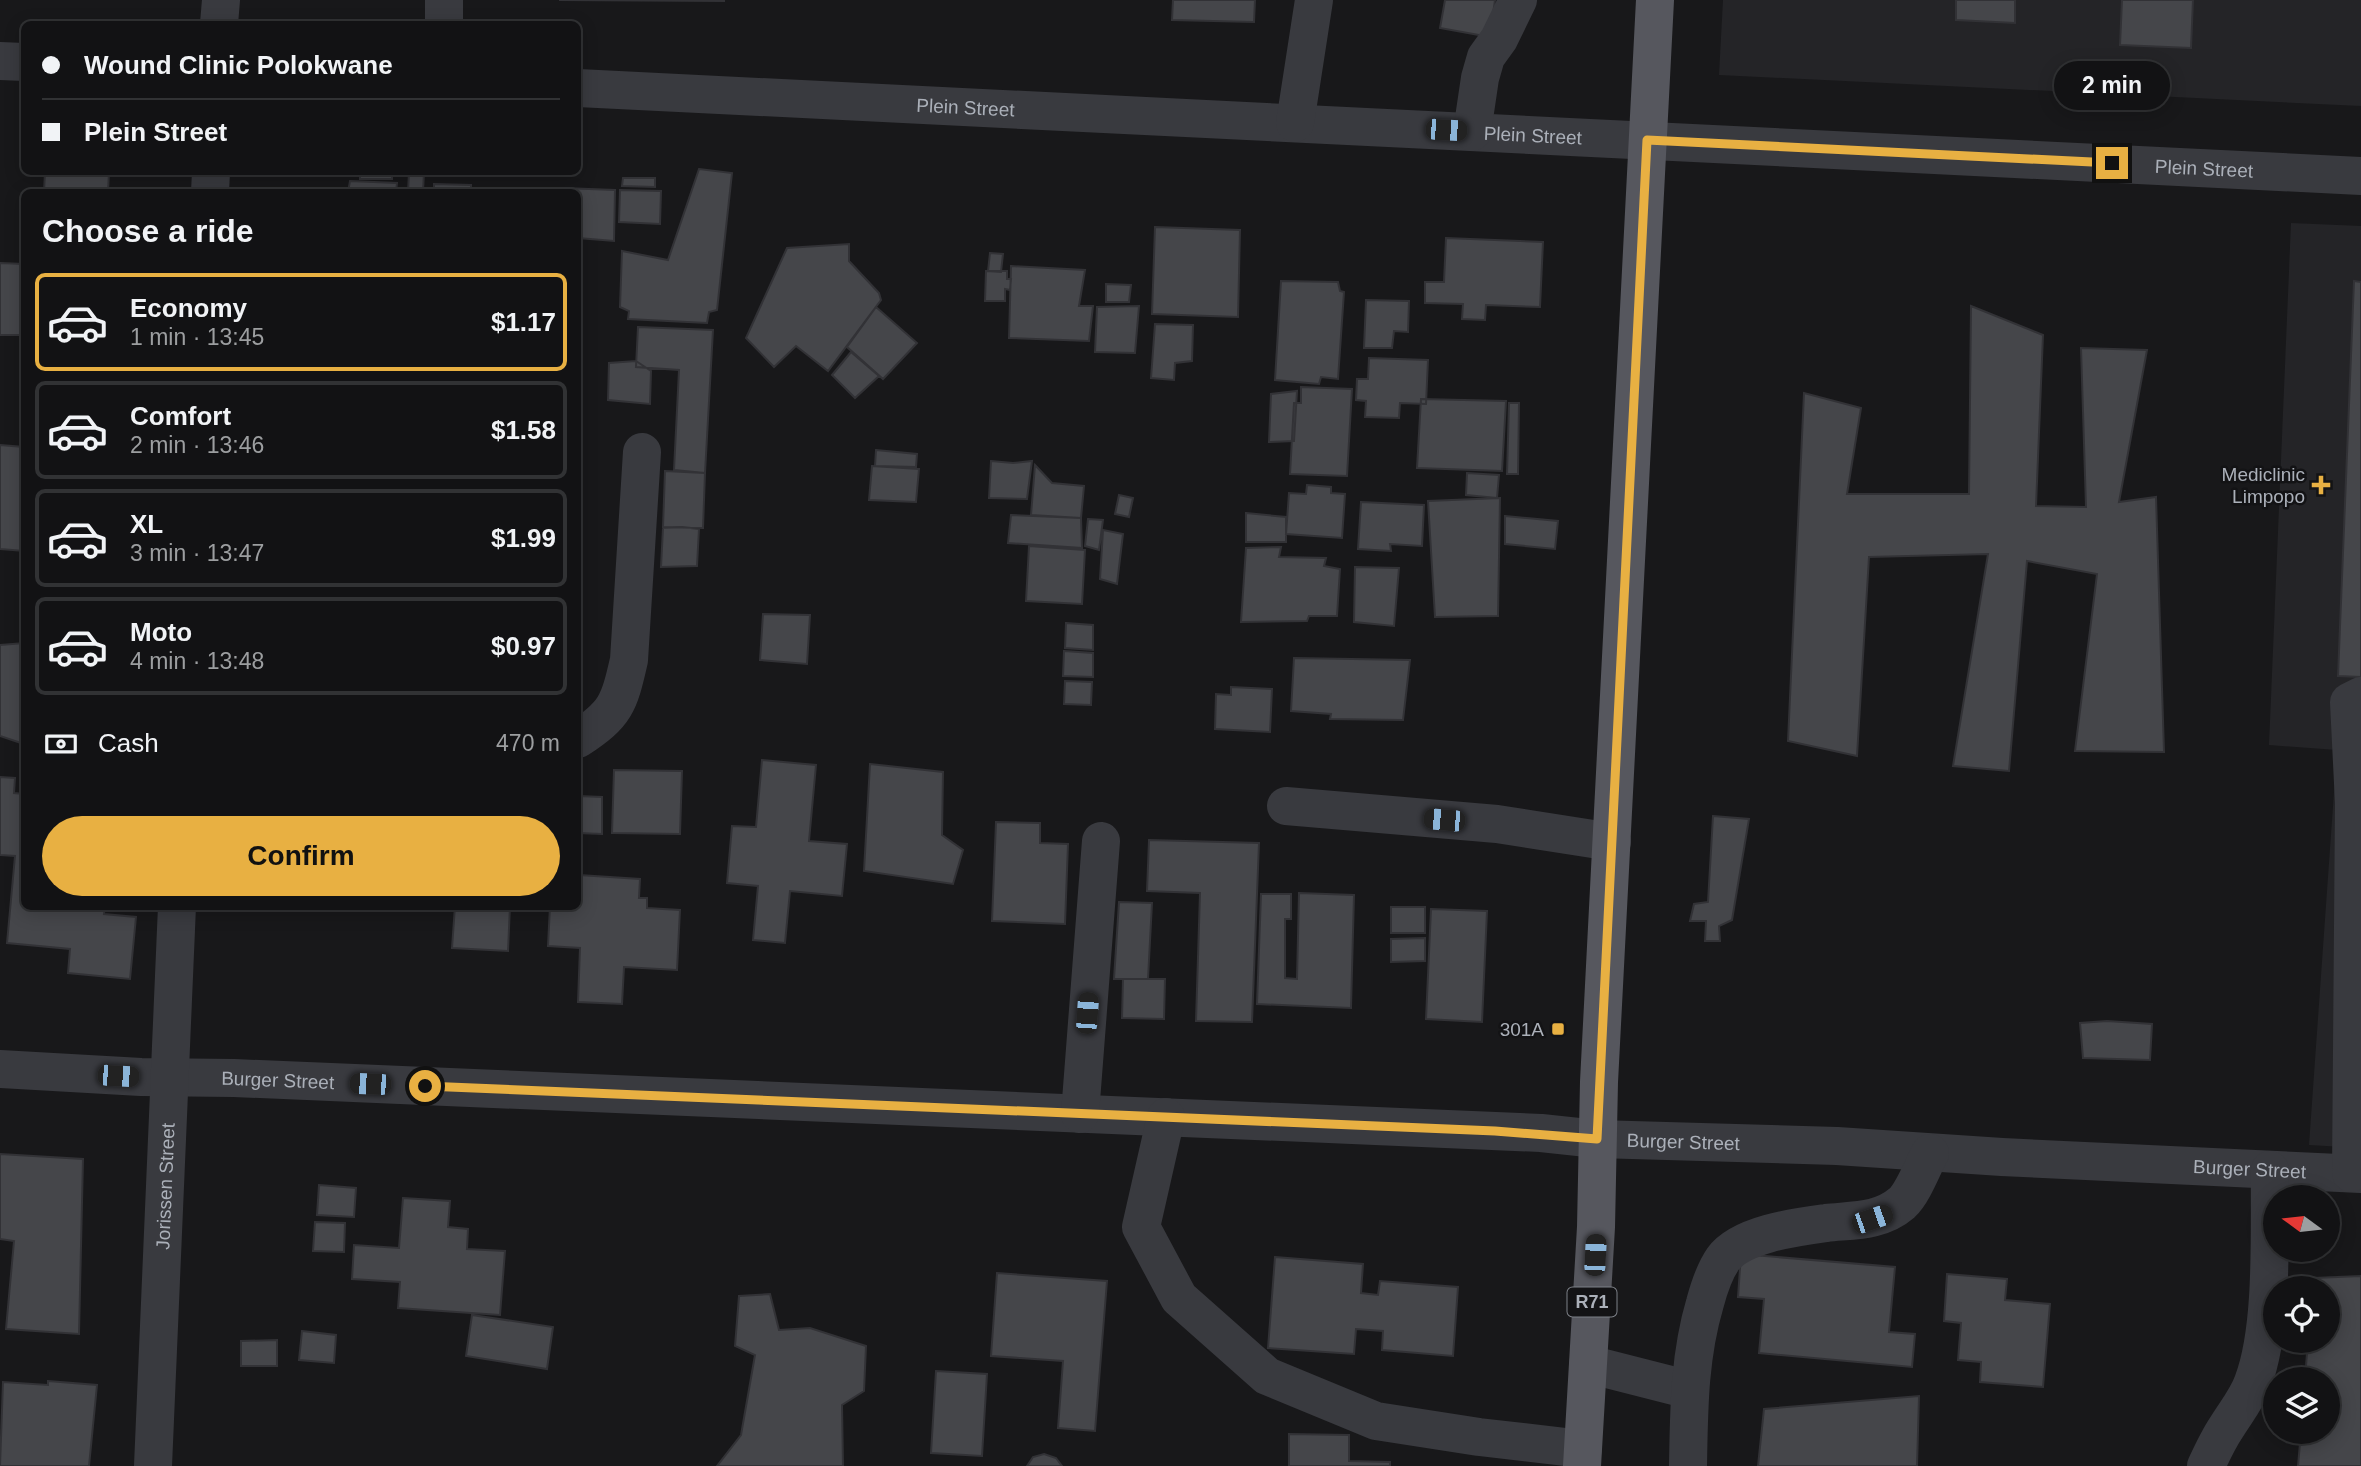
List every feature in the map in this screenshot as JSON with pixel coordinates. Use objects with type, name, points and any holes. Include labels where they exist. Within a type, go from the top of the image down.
[{"type":"main road","name":"R71","points":[[1583,1457],[1655,0]]},
{"type":"street","points":[[219,21],[221,0]]},
{"type":"street","points":[[444,0],[444,21]]},
{"type":"street","points":[[1295,122],[1314,0]]},
{"type":"street","points":[[1472,132],[1486,57],[1499,39],[1518,0]]},
{"type":"street","points":[[0,61],[21,62]]},
{"type":"street","name":"Plein Street","points":[[581,88],[2361,176]]},
{"type":"street","points":[[581,737],[601,724],[613,708],[621,693],[629,660],[642,452]]},
{"type":"street","points":[[2356,1173],[2354,803],[2349,702],[2361,696]]},
{"type":"street","points":[[1286,806],[1497,824],[1612,842]]},
{"type":"street","points":[[1080,1114],[1101,841]]},
{"type":"street","name":"Jorissen Street","points":[[153,1466],[177,910]]},
{"type":"street","name":"Burger Street","points":[[0,1069],[1528,1133],[1597,1139],[1837,1146],[1930,1153],[2356,1173]]},
{"type":"street","points":[[1166,1118],[1141,1227],[1179,1298],[1267,1376],[1376,1421],[1583,1457]]},
{"type":"street","points":[[1688,1466],[1692,1356],[1711,1282],[1724,1257],[1746,1241],[1775,1232],[1824,1223],[1872,1219],[1888,1213],[1904,1201],[1930,1153]]},
{"type":"street","points":[[2206,1466],[2224,1430],[2244,1401],[2260,1356],[2267,1303],[2270,1170]]},
{"type":"street","points":[[1588,1364],[1690,1390]]},
{"type":"shaded area","points":[[1723,0],[2361,0],[2361,106],[1719,75]]},
{"type":"shaded area","name":"Mediclinic Limpopo","points":[[2291,223],[2361,226],[2361,1148],[2309,1145],[2337,750],[2269,745]]},
{"type":"building","points":[[559,0],[724,0],[724,1]]},
{"type":"building","points":[[1173,0],[1255,0],[1254,22],[1172,20]]},
{"type":"building","points":[[1445,0],[1495,0],[1490,37],[1440,28]]},
{"type":"building","points":[[1956,0],[2015,0],[2015,23],[1956,20]]},
{"type":"building","points":[[2122,0],[2193,0],[2191,48],[2120,45]]},
{"type":"building","points":[[699,169],[732,173],[717,310],[709,312],[707,323],[628,319],[629,311],[620,307],[622,251],[668,260]]},
{"type":"building","points":[[45,175],[109,175],[108,189],[44,189]]},
{"type":"building","points":[[360,175],[392,175],[392,179],[360,179]]},
{"type":"building","points":[[409,175],[424,175],[423,189],[408,189]]},
{"type":"building","points":[[623,178],[655,178],[655,187],[622,186]]},
{"type":"building","points":[[350,181],[397,183],[396,189],[349,189]]},
{"type":"building","points":[[434,184],[471,185],[471,189],[434,189]]},
{"type":"building","points":[[563,188],[615,190],[614,241],[581,238],[581,189]]},
{"type":"building","points":[[620,190],[661,191],[660,224],[619,222]]},
{"type":"building","points":[[1155,227],[1240,230],[1238,317],[1152,314]]},
{"type":"building","points":[[1446,238],[1543,242],[1540,307],[1486,305],[1485,320],[1462,319],[1463,304],[1425,303],[1425,282],[1444,282]]},
{"type":"building","points":[[849,244],[849,261],[879,293],[881,300],[828,371],[796,346],[774,367],[746,338],[787,248]]},
{"type":"building","points":[[990,253],[1003,254],[1001,272],[988,271]]},
{"type":"building","points":[[0,263],[21,264],[21,335],[0,335]]},
{"type":"building","points":[[1011,266],[1085,270],[1079,306],[1093,306],[1089,341],[1009,338]]},
{"type":"building","points":[[986,271],[1007,271],[1007,279],[1011,279],[1010,290],[1005,289],[1005,301],[985,301]]},
{"type":"building","points":[[1281,281],[1338,282],[1340,291],[1344,292],[1338,379],[1321,377],[1319,384],[1275,380]]},
{"type":"building","points":[[2354,281],[2361,282],[2361,677],[2338,676]]},
{"type":"building","points":[[1106,284],[1131,285],[1129,302],[1106,302]]},
{"type":"building","points":[[1366,300],[1409,301],[1408,332],[1394,331],[1392,348],[1364,348]]},
{"type":"building","points":[[1139,306],[1135,353],[1095,352],[1097,307]]},
{"type":"building","points":[[1971,306],[2043,335],[2036,506],[2086,507],[2081,348],[2147,350],[2119,502],[2156,497],[2164,752],[2075,751],[2097,574],[2027,561],[2009,771],[1953,766],[1988,554],[1869,557],[1857,756],[1788,741],[1804,393],[1861,408],[1847,494],[1969,494]]},
{"type":"building","points":[[876,307],[917,343],[883,379],[847,347]]},
{"type":"building","points":[[1155,324],[1193,325],[1192,361],[1175,363],[1174,380],[1151,378]]},
{"type":"building","points":[[638,327],[713,330],[705,473],[674,470],[679,370],[636,367]]},
{"type":"building","points":[[851,352],[879,376],[855,398],[832,375]]},
{"type":"building","points":[[1369,358],[1428,360],[1426,404],[1400,403],[1399,418],[1365,417],[1366,401],[1356,400],[1357,379],[1368,379]]},
{"type":"building","points":[[636,361],[651,371],[650,404],[608,400],[609,363]]},
{"type":"building","points":[[1301,387],[1352,389],[1347,476],[1290,474],[1294,403],[1301,403]]},
{"type":"building","points":[[1297,391],[1294,441],[1269,442],[1271,394]]},
{"type":"building","points":[[1421,399],[1506,401],[1502,471],[1417,468]]},
{"type":"building","points":[[1509,403],[1519,403],[1518,474],[1507,474]]},
{"type":"building","points":[[0,445],[21,447],[21,551],[0,549]]},
{"type":"building","points":[[876,450],[917,454],[916,467],[875,466]]},
{"type":"building","points":[[991,461],[1032,461],[1027,499],[989,498]]},
{"type":"building","points":[[1035,465],[1052,483],[1084,486],[1081,518],[1031,515]]},
{"type":"building","points":[[872,466],[919,469],[916,502],[869,500]]},
{"type":"building","points":[[665,471],[705,473],[703,528],[663,527]]},
{"type":"building","points":[[1467,473],[1499,475],[1497,498],[1466,495]]},
{"type":"building","points":[[1307,485],[1331,487],[1331,493],[1345,494],[1342,538],[1286,534],[1289,493],[1306,494]]},
{"type":"building","points":[[1119,495],[1133,498],[1129,517],[1115,514]]},
{"type":"building","points":[[1500,498],[1498,616],[1435,617],[1428,501]]},
{"type":"building","points":[[1361,502],[1424,505],[1422,546],[1390,544],[1391,551],[1358,549]]},
{"type":"building","points":[[1246,513],[1286,517],[1286,542],[1246,542]]},
{"type":"building","points":[[1011,515],[1081,518],[1082,548],[1008,543]]},
{"type":"building","points":[[1505,516],[1558,521],[1555,549],[1505,544]]},
{"type":"building","points":[[1088,519],[1103,520],[1099,550],[1085,546]]},
{"type":"building","points":[[663,528],[699,529],[697,566],[661,567]]},
{"type":"building","points":[[1103,530],[1123,534],[1117,584],[1100,579]]},
{"type":"building","points":[[1029,546],[1085,550],[1082,604],[1026,601]]},
{"type":"building","points":[[1281,547],[1279,557],[1326,558],[1324,566],[1340,569],[1337,616],[1309,616],[1307,621],[1241,622],[1246,548]]},
{"type":"building","points":[[1355,567],[1399,568],[1394,626],[1354,622]]},
{"type":"building","points":[[763,614],[810,615],[807,664],[760,660]]},
{"type":"building","points":[[1066,623],[1093,625],[1093,650],[1065,648]]},
{"type":"building","points":[[21,643],[21,743],[0,736],[0,645]]},
{"type":"building","points":[[1064,651],[1093,653],[1093,677],[1063,676]]},
{"type":"building","points":[[1294,658],[1410,660],[1403,720],[1330,719],[1331,714],[1291,711]]},
{"type":"building","points":[[1065,681],[1092,682],[1091,705],[1064,704]]},
{"type":"building","points":[[1231,687],[1272,689],[1270,732],[1215,729],[1216,694],[1231,695]]},
{"type":"building","points":[[762,760],[816,765],[809,841],[847,844],[842,896],[790,891],[785,943],[753,940],[758,886],[727,883],[732,826],[756,827]]},
{"type":"building","points":[[870,764],[943,772],[942,835],[963,850],[953,884],[864,871]]},
{"type":"building","points":[[614,770],[682,771],[680,834],[612,833]]},
{"type":"building","points":[[0,777],[15,778],[14,793],[21,794],[21,910],[104,910],[104,914],[136,917],[130,979],[68,973],[70,949],[7,943],[15,856],[0,855]]},
{"type":"building","points":[[581,796],[602,797],[602,834],[581,833]]},
{"type":"building","points":[[1713,816],[1749,819],[1732,920],[1719,926],[1720,941],[1705,941],[1706,921],[1690,921],[1694,904],[1708,902]]},
{"type":"building","points":[[996,822],[1040,823],[1040,843],[1068,844],[1065,924],[992,921]]},
{"type":"building","points":[[1149,840],[1259,843],[1252,1022],[1196,1021],[1200,893],[1147,891]]},
{"type":"building","points":[[581,875],[640,879],[639,898],[647,898],[647,908],[680,910],[677,970],[624,967],[622,1004],[578,1002],[580,948],[548,946],[550,910],[581,910]]},
{"type":"building","points":[[1299,893],[1354,895],[1351,1008],[1257,1004],[1261,894],[1291,894],[1291,919],[1285,919],[1285,978],[1297,979]]},
{"type":"building","points":[[1119,902],[1152,903],[1148,979],[1114,979]]},
{"type":"building","points":[[1391,907],[1425,907],[1425,933],[1391,933]]},
{"type":"building","points":[[1431,909],[1487,911],[1482,1022],[1426,1019]]},
{"type":"building","points":[[455,910],[510,910],[508,951],[452,948]]},
{"type":"building","points":[[1425,938],[1425,961],[1391,962],[1391,939]]},
{"type":"building","points":[[1123,979],[1165,979],[1164,1019],[1122,1018]]},
{"type":"building","points":[[2107,1021],[2152,1024],[2150,1060],[2083,1058],[2080,1023]]},
{"type":"building","points":[[0,1154],[83,1159],[79,1334],[6,1329],[14,1241],[0,1239]]},
{"type":"building","points":[[319,1185],[356,1188],[354,1217],[317,1215]]},
{"type":"building","points":[[403,1198],[450,1201],[448,1227],[468,1229],[467,1249],[505,1251],[500,1315],[398,1308],[400,1282],[352,1279],[354,1245],[399,1248]]},
{"type":"building","points":[[315,1222],[345,1223],[344,1252],[313,1251]]},
{"type":"building","points":[[1741,1254],[1895,1267],[1889,1332],[1915,1334],[1912,1367],[1759,1353],[1764,1299],[1738,1297]]},
{"type":"building","points":[[1275,1257],[1363,1264],[1361,1293],[1378,1295],[1380,1281],[1458,1287],[1453,1356],[1382,1350],[1383,1331],[1356,1329],[1354,1354],[1268,1348]]},
{"type":"building","points":[[997,1273],[1107,1281],[1095,1431],[1058,1428],[1063,1361],[991,1356]]},
{"type":"building","points":[[1947,1274],[2007,1279],[2005,1300],[2050,1304],[2043,1387],[1980,1382],[1981,1362],[1958,1360],[1961,1323],[1944,1321]]},
{"type":"building","points":[[2361,1276],[2361,1466],[2298,1466],[2300,1444],[2340,1444],[2340,1367],[2306,1367],[2307,1353],[2340,1353],[2340,1277]]},
{"type":"building","points":[[770,1294],[779,1330],[810,1328],[866,1346],[864,1391],[842,1405],[843,1466],[717,1466],[741,1435],[755,1355],[735,1346],[739,1296]]},
{"type":"building","points":[[472,1315],[553,1327],[547,1369],[466,1356]]},
{"type":"building","points":[[302,1331],[336,1335],[334,1363],[299,1360]]},
{"type":"building","points":[[277,1340],[277,1366],[241,1366],[241,1341]]},
{"type":"building","points":[[936,1371],[987,1374],[982,1456],[931,1453]]},
{"type":"building","points":[[48,1381],[97,1385],[89,1466],[0,1466],[3,1382],[48,1385]]},
{"type":"building","points":[[1919,1396],[1917,1466],[1758,1466],[1764,1409]]},
{"type":"building","points":[[1289,1434],[1349,1435],[1349,1461],[1390,1462],[1390,1466],[1289,1466]]},
{"type":"building","points":[[1044,1454],[1056,1458],[1062,1466],[1027,1466],[1033,1457]]},
{"type":"place","name":"Mediclinic Limpopo","points":[[2321,485]]},
{"type":"place","name":"301A","points":[[1558,1029]]},
{"type":"route","points":[[425,1086],[1541,1133],[1597,1139],[1647,140],[2112,163]]}]
